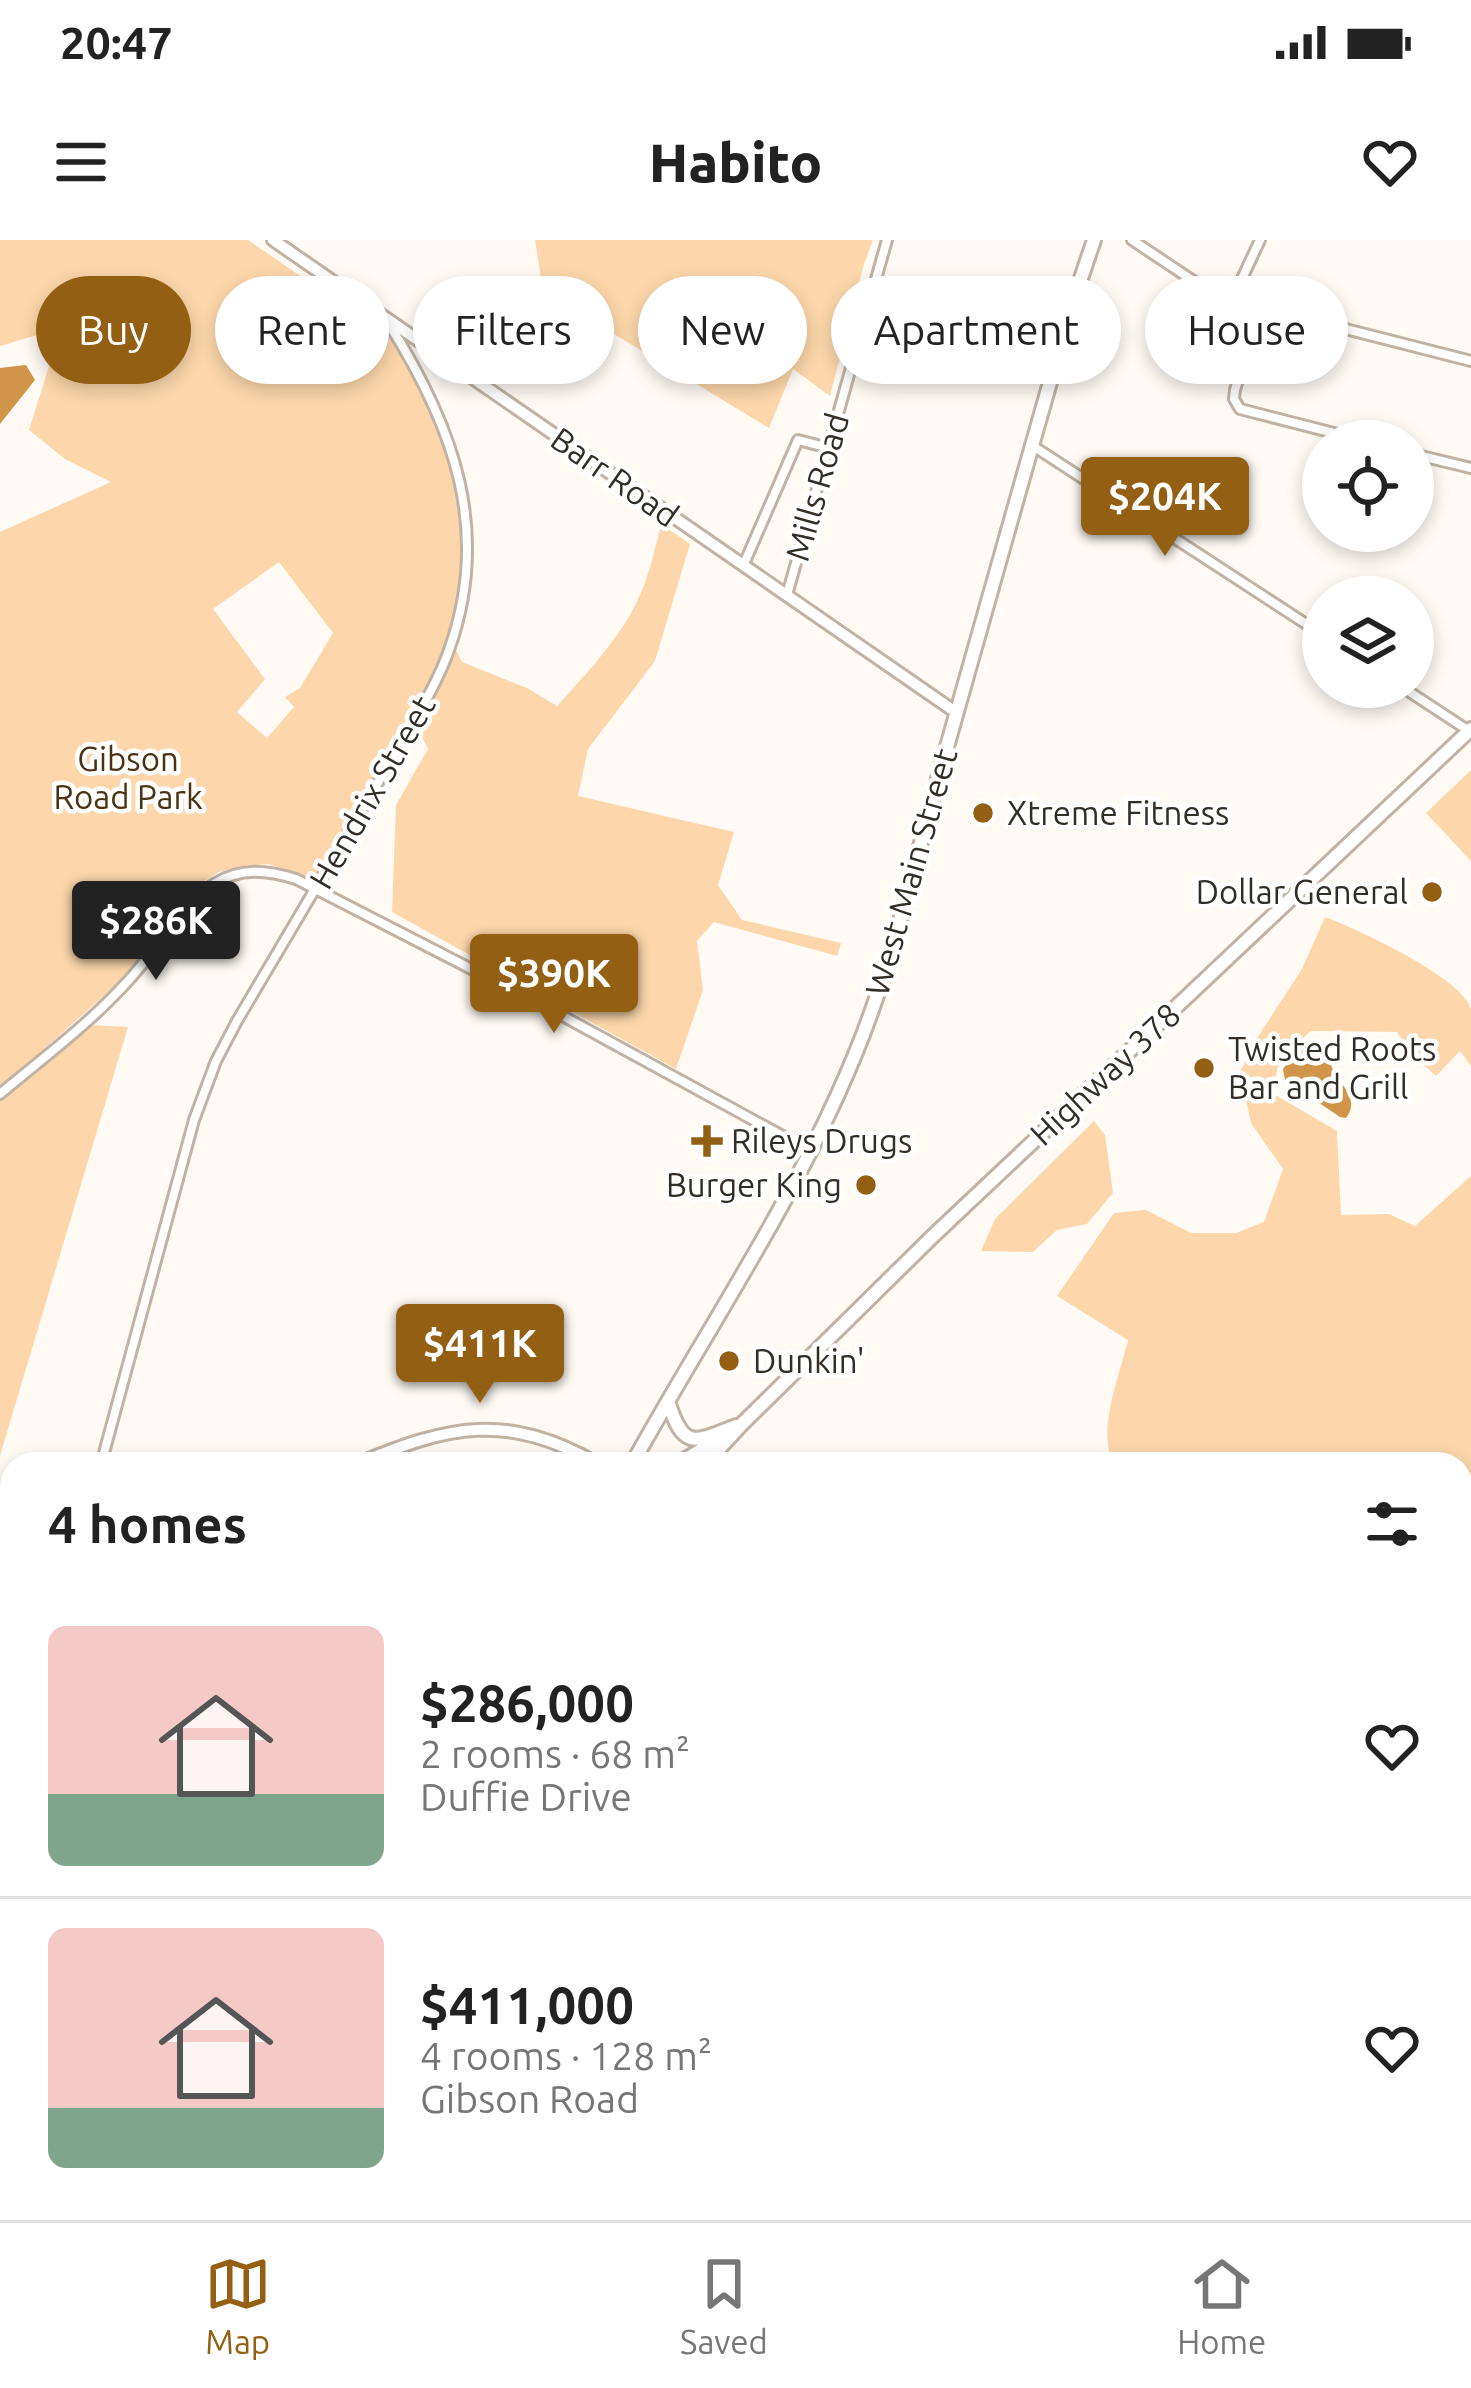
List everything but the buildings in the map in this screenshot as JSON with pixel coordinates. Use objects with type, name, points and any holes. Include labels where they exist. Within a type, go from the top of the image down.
[{"type":"main road","name":"West Main Street","points":[[639,1452],[810,1151],[873,1007],[1094,240]]},
{"type":"main road","name":"Highway 378","points":[[743,1423],[933,1236],[1470,730]]},
{"type":"main road","points":[[668,1401],[676,1426],[688,1438],[706,1438],[743,1423]]},
{"type":"main road","points":[[697,1452],[743,1423]]},
{"type":"main road","points":[[716,1452],[743,1423]]},
{"type":"street","name":"Barr Road","points":[[273,240],[326,276]]},
{"type":"street","name":"Mills Road","points":[[787,596],[887,240]]},
{"type":"street","points":[[1132,240],[1186,276]]},
{"type":"street","points":[[1243,276],[1260,240]]},
{"type":"street","name":"Barr Road","points":[[389,319],[957,713]]},
{"type":"street","name":"Hendrix Street","points":[[103,1452],[202,1094],[228,1036],[440,675],[458,624],[467,571],[467,515],[455,460],[430,393],[389,322]]},
{"type":"street","points":[[1348,330],[1471,361]]},
{"type":"street","points":[[1237,384],[1234,399],[1240,409],[1302,425]]},
{"type":"street","points":[[744,564],[797,440],[829,448]]},
{"type":"street","points":[[1033,446],[1302,621]]},
{"type":"street","points":[[1434,459],[1471,468]]},
{"type":"street","points":[[1434,707],[1470,730]]},
{"type":"street","points":[[0,1094],[113,996],[209,886],[253,870],[274,872],[315,889],[561,1015],[810,1151]]},
{"type":"street","points":[[390,1452],[433,1436],[482,1429],[544,1438],[573,1452]]},
{"type":"green space","name":"Gibson Road Park","points":[[0,240],[248,240],[300,276],[215,276],[215,384],[389,384],[389,337],[405,348],[413,364],[413,384],[423,384],[444,426],[469,542],[452,642],[462,662],[527,688],[557,706],[630,615],[645,583],[661,524],[690,544],[655,661],[588,749],[578,796],[734,832],[718,885],[742,920],[841,943],[837,956],[714,922],[697,941],[703,990],[676,1069],[392,912],[396,805],[428,749],[416,726],[432,685],[313,879],[268,864],[219,872],[203,882],[116,985],[0,1088],[0,532],[111,482],[65,459],[29,430],[43,384],[191,384],[191,276],[36,276],[36,335],[0,346]],"holes":[[[279,562],[333,633],[300,688],[285,697],[294,707],[267,738],[237,712],[265,679],[213,609]]]},
{"type":"green space","points":[[535,240],[873,240],[861,276],[831,276],[830,396],[807,379],[807,276],[638,276],[638,349],[614,334],[614,276],[541,276]]},
{"type":"green space","points":[[696,384],[787,384],[769,428]]},
{"type":"green space","points":[[1471,770],[1471,861],[1426,813]]},
{"type":"green space","points":[[1325,917],[1428,968],[1463,995],[1471,1008],[1471,1066],[1460,1051],[1436,1076],[1411,1054],[1397,1032],[1311,1031],[1280,1058],[1272,1093],[1337,1131],[1341,1215],[1389,1214],[1415,1226],[1471,1176],[1471,1452],[1109,1452],[1108,1421],[1128,1340],[1057,1296],[1114,1213],[1146,1210],[1191,1233],[1236,1233],[1264,1222],[1283,1169],[1251,1123],[1240,1072],[1302,969]]},
{"type":"green space","points":[[88,1025],[128,1027],[1,1452],[0,1452],[0,1100]]},
{"type":"green space","points":[[1094,1121],[1105,1135],[1113,1193],[1087,1224],[1057,1230],[1033,1252],[981,1251],[995,1219]]},
{"type":"shaded area","points":[[26,365],[35,380],[0,424],[0,368]]},
{"type":"shaded area","points":[[1306,1046],[1330,1060],[1351,1102],[1346,1118],[1285,1080],[1283,1069]]},
{"type":"place","name":"Xtreme Fitness","points":[[983,813]]},
{"type":"place","name":"Dollar General","points":[[1432,892]]},
{"type":"place","name":"Twisted Roots Bar and Grill","points":[[1204,1068]]},
{"type":"place","name":"Rileys Drugs","points":[[707,1141]]},
{"type":"place","name":"Burger King","points":[[866,1185]]},
{"type":"place","name":"Dunkin'","points":[[729,1361]]}]
